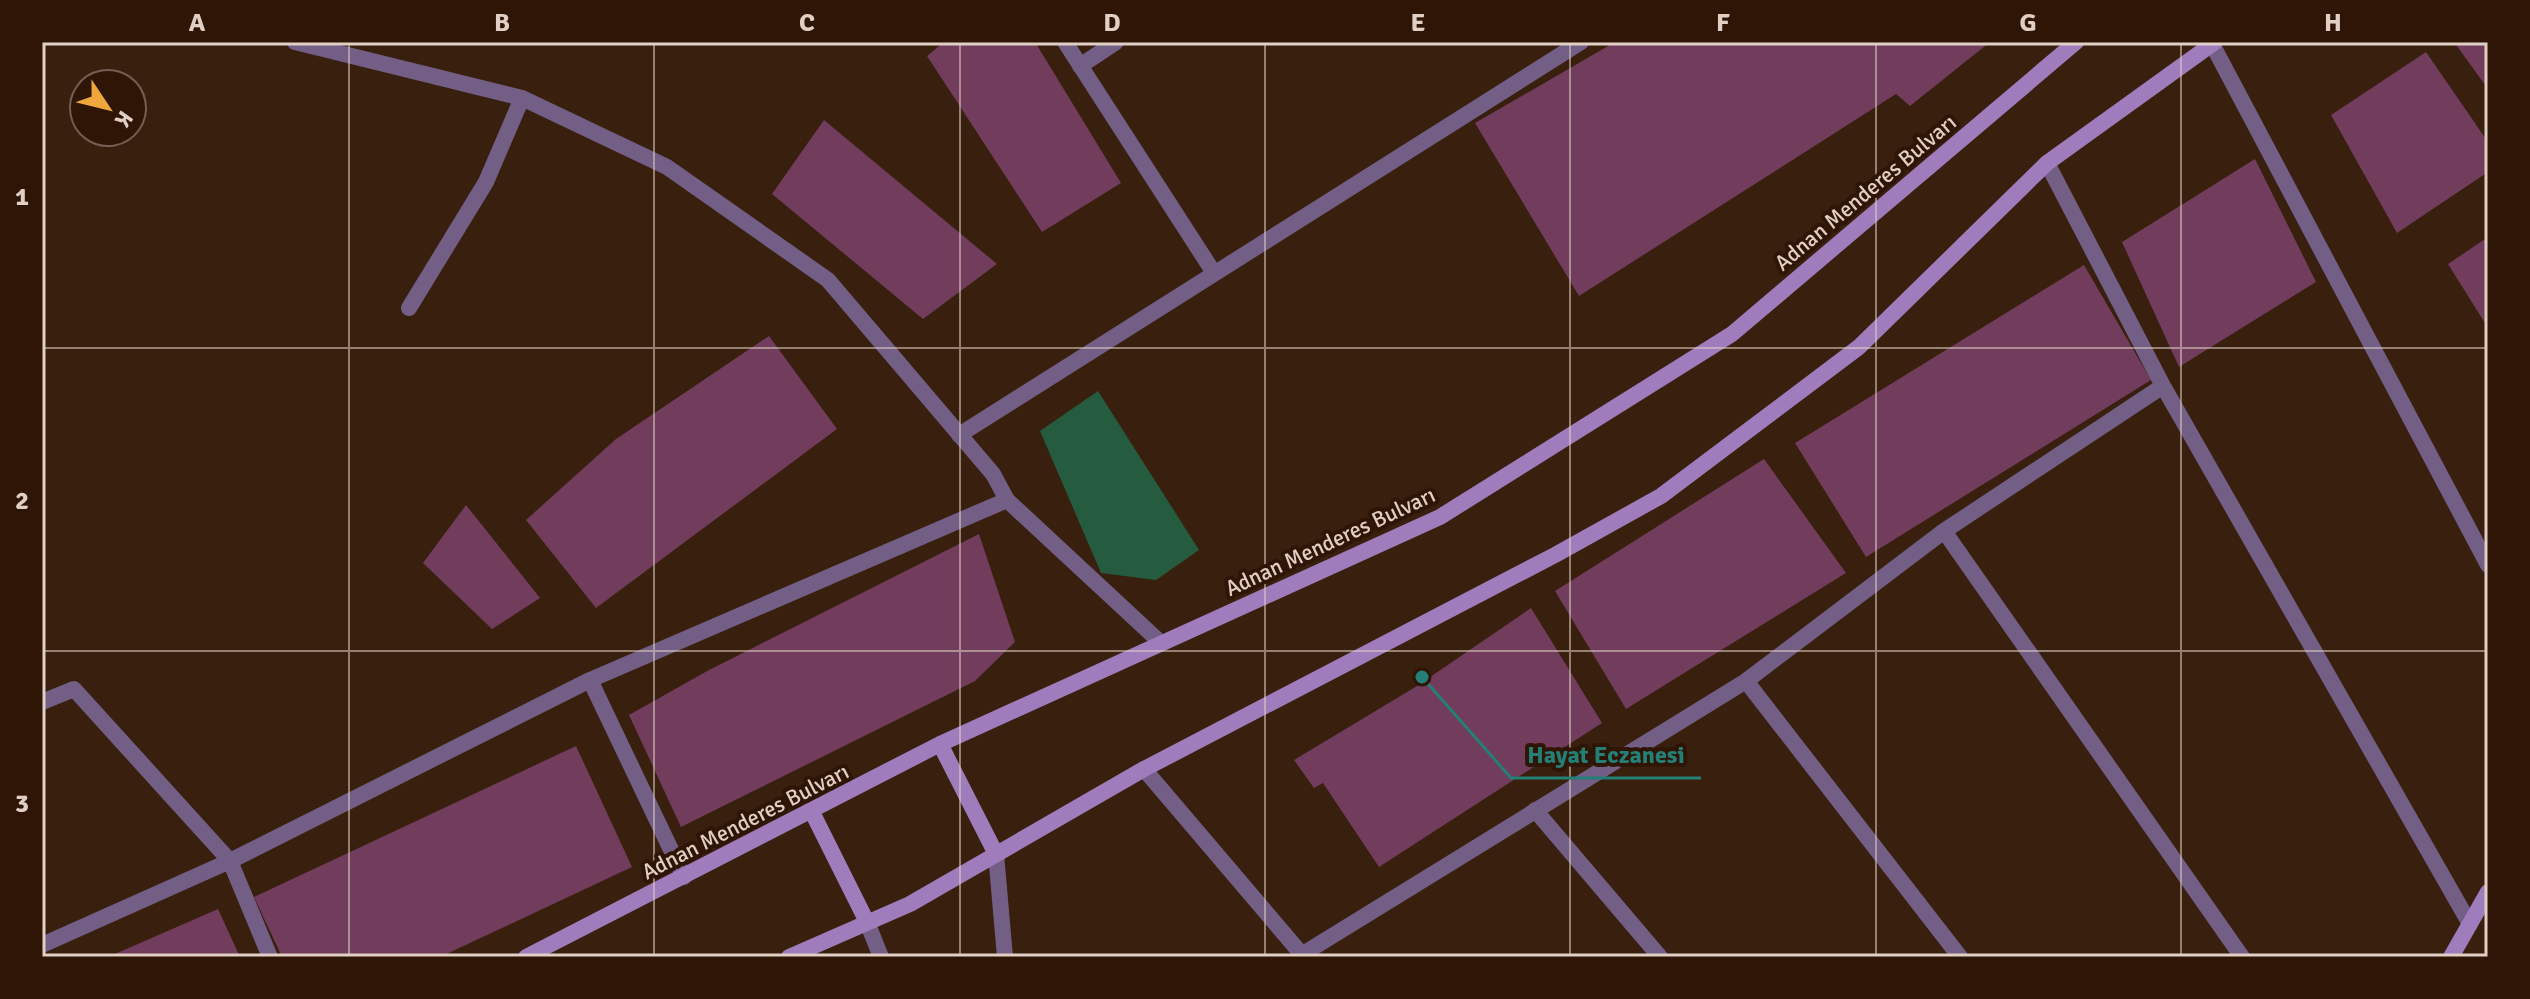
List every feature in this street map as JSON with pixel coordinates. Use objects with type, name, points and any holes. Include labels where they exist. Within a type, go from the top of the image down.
[{"type":"main road","name":"Adnan Menderes Bulvarı","points":[[532,955],[940,744],[1440,517],[1732,334],[2076,42]]},
{"type":"main road","points":[[789,957],[910,904],[1144,769],[1661,496],[1859,347],[2047,163],[2214,43]]},
{"type":"main road","points":[[940,744],[996,854]]},
{"type":"main road","points":[[812,812],[867,922]]},
{"type":"main road","points":[[2451,957],[2488,892]]},
{"type":"street","points":[[295,42],[522,98],[667,167],[828,280],[993,474],[1007,500],[1161,643]]},
{"type":"street","points":[[1065,42],[1214,273]]},
{"type":"street","points":[[1080,66],[1116,42]]},
{"type":"street","points":[[959,435],[1581,42]]},
{"type":"street","points":[[2214,43],[2488,565]]},
{"type":"street","points":[[409,308],[486,182],[522,98]]},
{"type":"street","points":[[2047,163],[2163,386],[2470,924]]},
{"type":"street","points":[[1144,769],[1301,956],[1746,681],[1944,531],[2163,386]]},
{"type":"street","points":[[42,945],[230,861],[590,680],[1007,500]]},
{"type":"street","points":[[1944,531],[2242,957]]},
{"type":"street","points":[[590,680],[684,877]]},
{"type":"street","points":[[1746,681],[1960,957]]},
{"type":"street","points":[[42,702],[74,689],[230,861],[270,957]]},
{"type":"street","points":[[1535,810],[1660,957]]},
{"type":"street","points":[[996,854],[1005,957]]},
{"type":"street","points":[[867,922],[881,957]]},
{"type":"green space","points":[[1098,391],[1199,550],[1156,580],[1101,573],[1040,431]]},
{"type":"building","points":[[944,42],[1035,42],[1121,183],[1042,232],[927,56]]},
{"type":"building","points":[[1615,42],[1990,42],[1910,106],[1896,94],[1579,296],[1475,123]]},
{"type":"building","points":[[2454,42],[2488,42],[2488,89]]},
{"type":"building","points":[[2426,52],[2488,142],[2488,172],[2397,233],[2331,115]]},
{"type":"building","points":[[824,120],[997,264],[923,319],[772,194]]},
{"type":"building","points":[[2255,159],[2316,282],[2179,367],[2122,242]]},
{"type":"building","points":[[2488,237],[2488,328],[2448,264]]},
{"type":"building","points":[[2084,265],[2151,380],[1866,557],[1795,443]]},
{"type":"building","points":[[769,336],[837,429],[596,608],[526,520],[616,439]]},
{"type":"building","points":[[1764,459],[1846,573],[1626,709],[1555,591]]},
{"type":"building","points":[[466,505],[540,598],[492,629],[423,563]]},
{"type":"building","points":[[979,534],[1015,642],[975,681],[681,827],[629,715],[709,670]]},
{"type":"building","points":[[1531,608],[1602,723],[1379,867],[1323,783],[1314,788],[1294,760],[1417,686]]},
{"type":"building","points":[[576,746],[632,867],[440,957],[282,957],[254,897]]},
{"type":"building","points":[[218,909],[240,957],[108,957]]},
{"type":"place","name":"Hayat Eczanesi","points":[[1422,677]]}]
